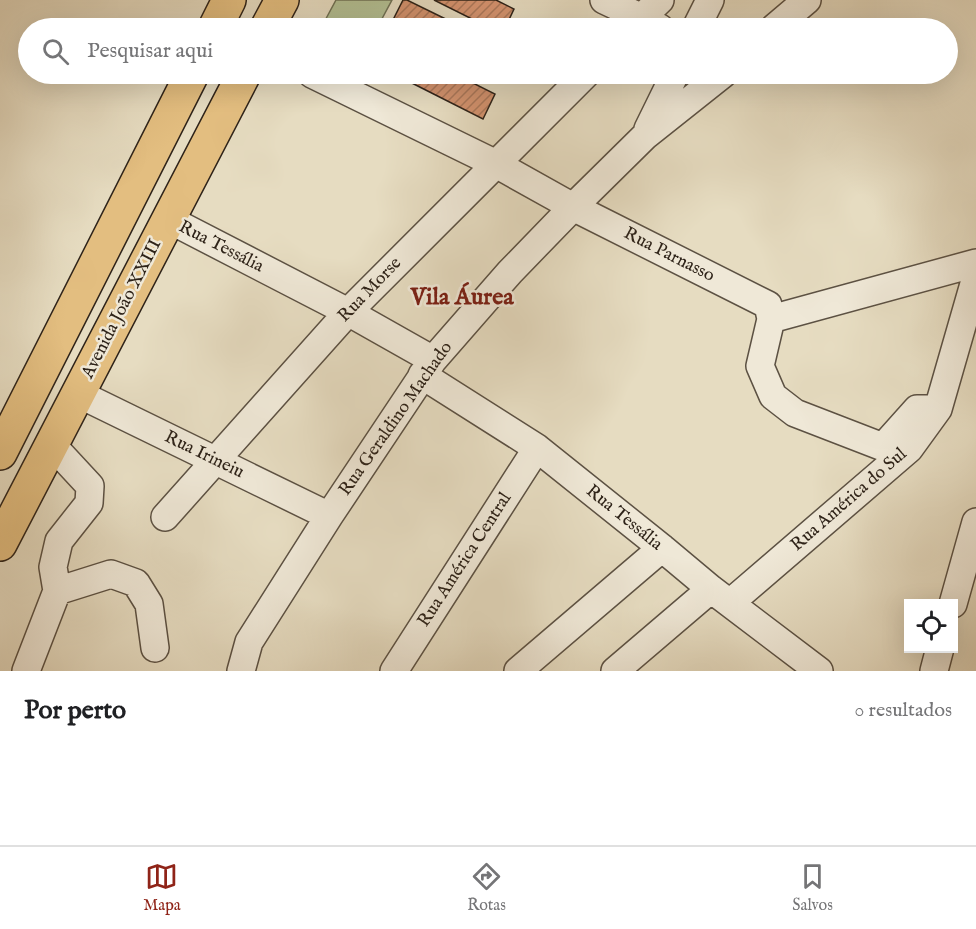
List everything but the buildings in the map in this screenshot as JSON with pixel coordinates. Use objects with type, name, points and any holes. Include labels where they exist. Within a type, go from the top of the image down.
[{"type":"main road","points":[[219,18],[229,0]]},
{"type":"main road","points":[[272,18],[282,0]]},
{"type":"main road","points":[[0,453],[187,84]]},
{"type":"main road","name":"Avenida João XXIII","points":[[0,544],[239,84]]},
{"type":"street","points":[[604,0],[646,18]]},
{"type":"street","points":[[701,18],[710,0]]},
{"type":"street","points":[[786,18],[807,0]]},
{"type":"street","name":"Rua Parnasso","points":[[332,84],[496,164],[573,207],[768,304],[771,319]]},
{"type":"street","name":"Rua Morse","points":[[165,517],[348,312],[576,84]]},
{"type":"street","points":[[645,136],[670,84]]},
{"type":"street","name":"Rua Geraldino Machado","points":[[241,671],[249,642],[428,367],[510,272],[573,207],[645,136],[710,84]]},
{"type":"street","name":"Rua Tessália","points":[[168,219],[348,312],[428,367],[537,448],[721,596],[819,671]]},
{"type":"street","points":[[938,409],[916,409],[883,447],[795,413],[773,396],[760,366],[771,319],[976,263]]},
{"type":"street","name":"Rua América do Sul","points":[[615,671],[721,596],[909,449],[938,409],[976,277]]},
{"type":"street","name":"Rua Irineiu","points":[[79,394],[329,516]]},
{"type":"street","points":[[26,671],[57,591],[53,567],[59,542],[89,503],[90,486],[52,445]]},
{"type":"street","name":"Rua América Central","points":[[393,671],[537,448]]},
{"type":"street","points":[[954,599],[976,522]]},
{"type":"street","points":[[518,671],[662,548]]},
{"type":"street","points":[[57,591],[111,574],[136,583],[149,604],[155,648]]},
{"type":"street","points":[[934,671],[939,653]]},
{"type":"green space","points":[[336,0],[392,0],[382,18],[326,18]]},
{"type":"district","name":"Vila Áurea","points":[[462,297]]}]
